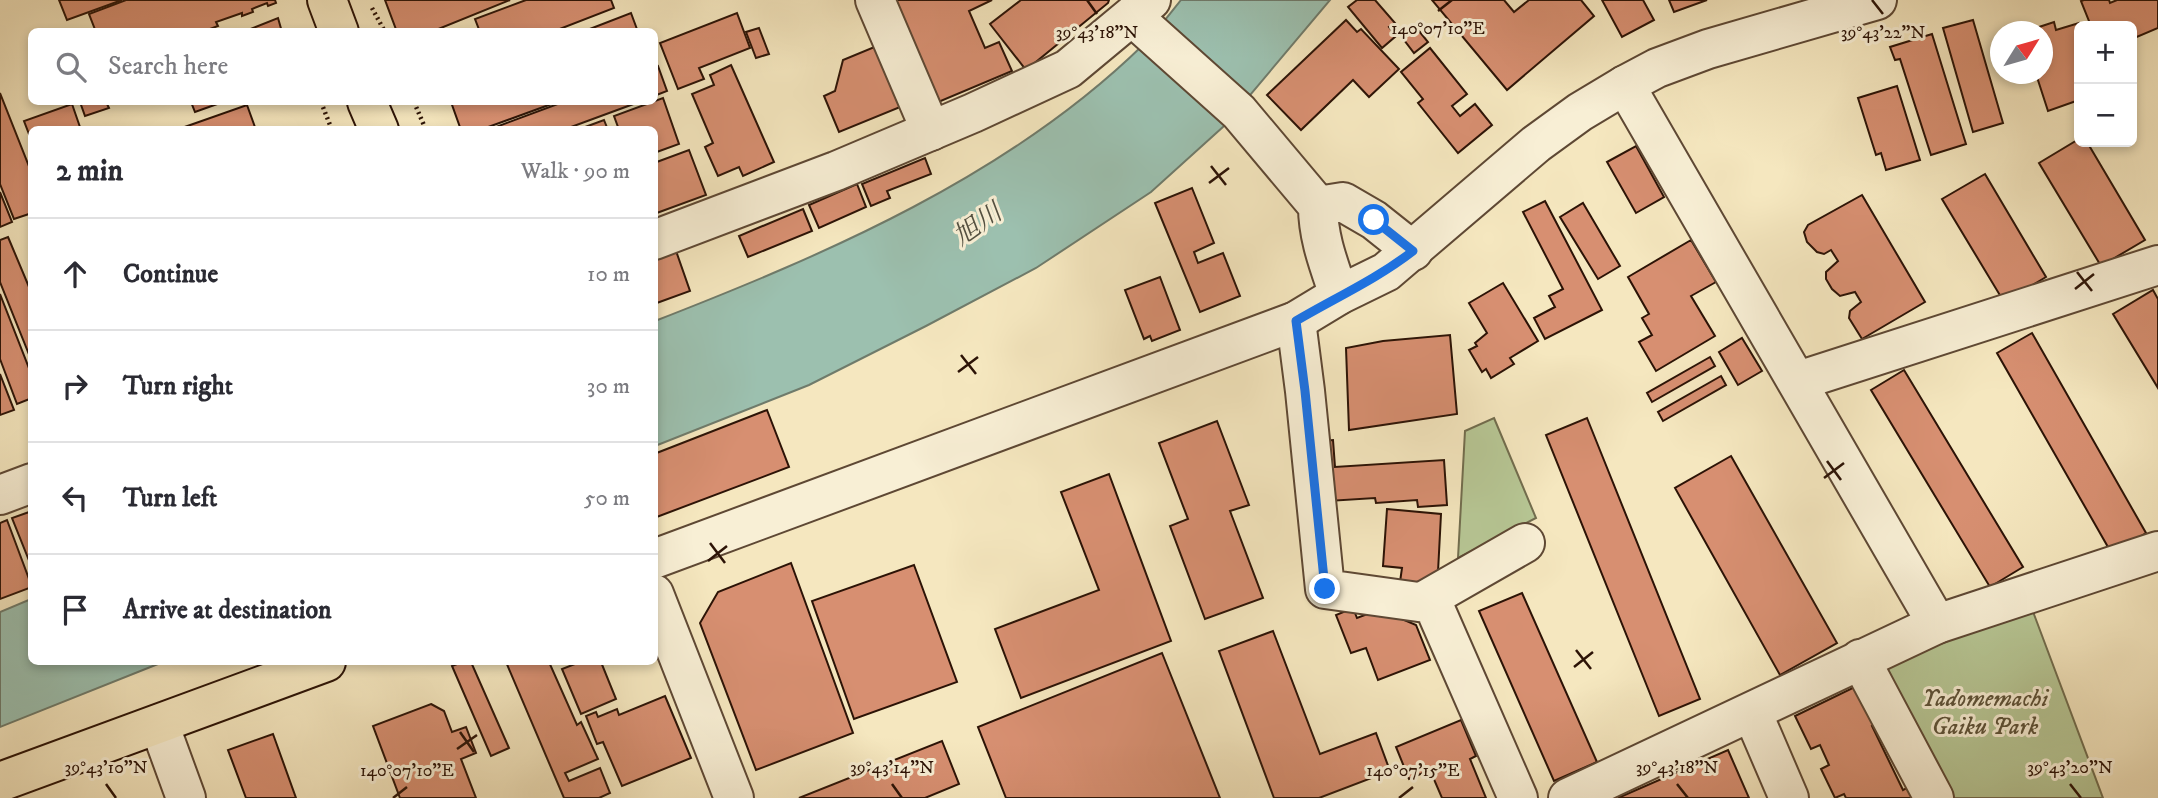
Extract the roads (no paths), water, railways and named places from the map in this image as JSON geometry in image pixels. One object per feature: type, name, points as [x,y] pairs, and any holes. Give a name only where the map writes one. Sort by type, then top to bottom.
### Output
[{"type":"main road","points":[[327,0],[338,28]]},
{"type":"main road","points":[[369,105],[377,126]]},
{"type":"main road","points":[[0,782],[318,665]]},
{"type":"street","points":[[875,0],[931,131]]},
{"type":"street","points":[[658,558],[1296,321],[1339,295],[1386,272],[1536,145],[1580,111],[1625,85],[1657,68],[1708,49],[1877,0]]},
{"type":"street","points":[[658,239],[836,172],[1068,69],[1143,14],[1239,112],[1318,206],[1322,248],[1339,295]]},
{"type":"street","points":[[1625,85],[1937,624]]},
{"type":"street","points":[[1318,206],[1343,202],[1374,220],[1413,251]]},
{"type":"street","points":[[1798,381],[2158,265]]},
{"type":"street","points":[[1296,321],[1325,589],[1433,604],[1518,798]]},
{"type":"street","points":[[0,495],[28,484]]},
{"type":"street","points":[[1422,602],[1525,543]]},
{"type":"street","points":[[1569,798],[1937,624],[2158,551]]},
{"type":"street","points":[[658,604],[734,798]]},
{"type":"street","points":[[1860,659],[1934,798]]},
{"type":"street","points":[[1752,712],[1789,798]]},
{"type":"street","points":[[159,724],[187,798]]},
{"type":"water","name":"旭川","points":[[1181,0],[1330,0],[1224,126],[1151,192],[1036,268],[926,326],[809,385],[658,445],[658,320],[850,239],[975,172],[1034,134],[1091,92],[1158,29]]},
{"type":"water","points":[[28,600],[28,665],[155,665],[0,727],[0,612]]},
{"type":"park label","name":"Yadomemachi Gaiku Park","points":[[1985,712]]}]
